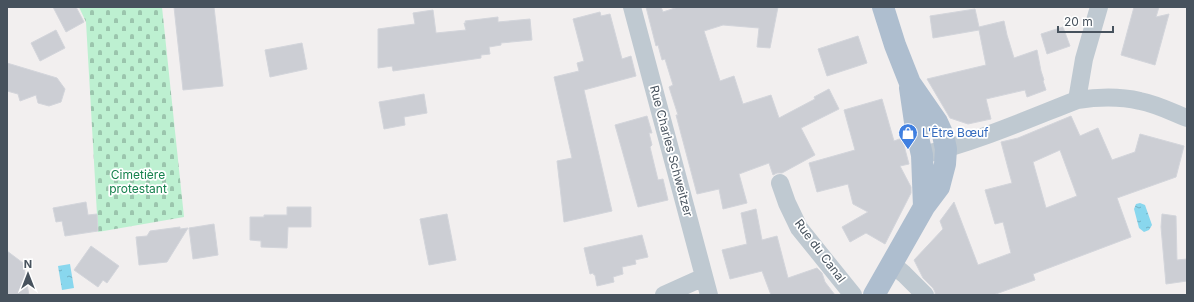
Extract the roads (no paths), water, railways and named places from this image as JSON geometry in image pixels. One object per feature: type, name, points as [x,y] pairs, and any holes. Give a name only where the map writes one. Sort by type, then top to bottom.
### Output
[{"type":"main road","points":[[874,295],[924,207],[939,187],[945,164],[946,149],[943,135],[937,122],[910,83],[882,7]]},
{"type":"main road","points":[[910,83],[916,129],[922,154],[924,207]]},
{"type":"street","name":"Rue Charles Schweitzer","points":[[632,7],[709,295]]},
{"type":"street","points":[[1077,100],[1084,59],[1098,7]]},
{"type":"street","points":[[922,154],[946,149],[1077,100],[1091,98],[1124,98],[1140,101],[1187,118]]},
{"type":"street","name":"Rue du Canal","points":[[780,184],[799,228],[853,295]]},
{"type":"street","points":[[892,264],[924,295]]},
{"type":"street","points":[[664,295],[704,277]]},
{"type":"water","points":[[1140,203],[1145,205],[1152,225],[1149,230],[1144,232],[1139,228],[1134,209],[1136,204]]},
{"type":"water","points":[[70,264],[74,288],[62,290],[58,266]]},
{"type":"place","name":"L'Être Bœuf","points":[[908,150]]},
{"type":"park label","name":"Cimetière protestant","points":[[138,182]]}]
